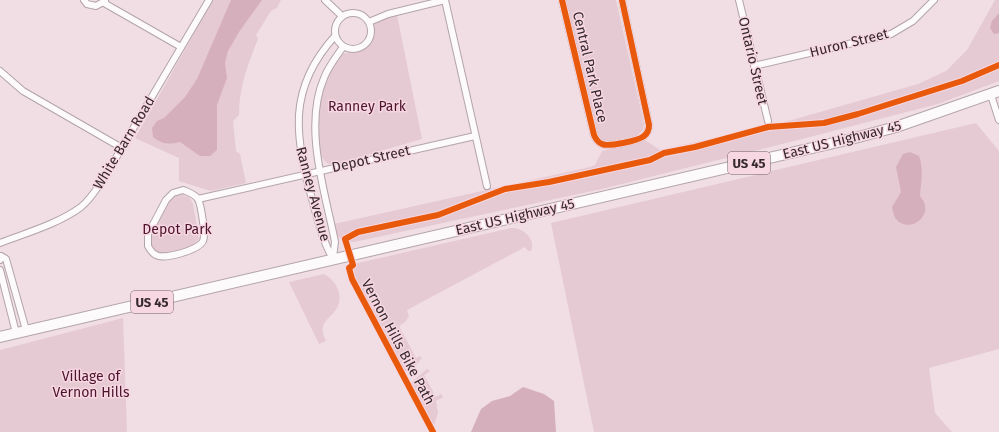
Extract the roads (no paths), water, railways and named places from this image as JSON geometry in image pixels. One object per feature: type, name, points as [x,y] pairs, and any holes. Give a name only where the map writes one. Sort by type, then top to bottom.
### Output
[{"type":"main road","name":"East US Highway 45","points":[[26,330],[851,139],[896,127],[995,93]]},
{"type":"main road","name":"US 45","points":[[0,336],[26,330]]},
{"type":"street","points":[[84,0],[91,6],[100,5],[105,2],[181,47]]},
{"type":"street","name":"White Barn Road","points":[[0,243],[64,217],[81,206],[91,196],[104,178],[209,0]]},
{"type":"street","points":[[325,0],[342,16]]},
{"type":"street","points":[[369,22],[388,14],[445,0],[487,186]]},
{"type":"street","name":"Central Park Place","points":[[562,0],[594,135],[597,141],[602,145],[609,146],[641,138],[646,135],[650,125],[622,0]]},
{"type":"street","name":"Ontario Street","points":[[739,0],[768,121]]},
{"type":"street","name":"Huron Street","points":[[754,66],[891,34],[913,21],[934,0]]},
{"type":"street","points":[[347,14],[360,14],[369,22],[370,35],[363,46],[356,49],[343,47],[335,36],[337,22],[342,16],[347,14]]},
{"type":"street","name":"Ranney Avenue","points":[[333,259],[324,244],[305,174],[299,140],[298,115],[301,99],[312,66],[335,36]]},
{"type":"street","name":"Ranney Avenue","points":[[333,259],[335,242],[315,143],[314,123],[317,100],[324,78],[343,47]]},
{"type":"street","points":[[0,71],[23,90],[122,148]]},
{"type":"street","points":[[995,93],[999,120]]},
{"type":"street","name":"Depot Street","points":[[198,198],[475,136]]},
{"type":"street","points":[[183,190],[191,192],[198,198],[205,234],[204,241],[199,247],[164,257],[156,255],[150,250],[146,239],[166,200],[173,193],[183,190]]},
{"type":"street","points":[[0,256],[6,259],[26,330]]},
{"type":"street","points":[[0,270],[16,333]]},
{"type":"park label","name":"Ranney Park","points":[[367,106]]},
{"type":"park label","name":"Depot Park","points":[[177,229]]},
{"type":"park label","name":"Village of Vernon Hills","points":[[91,384]]}]
